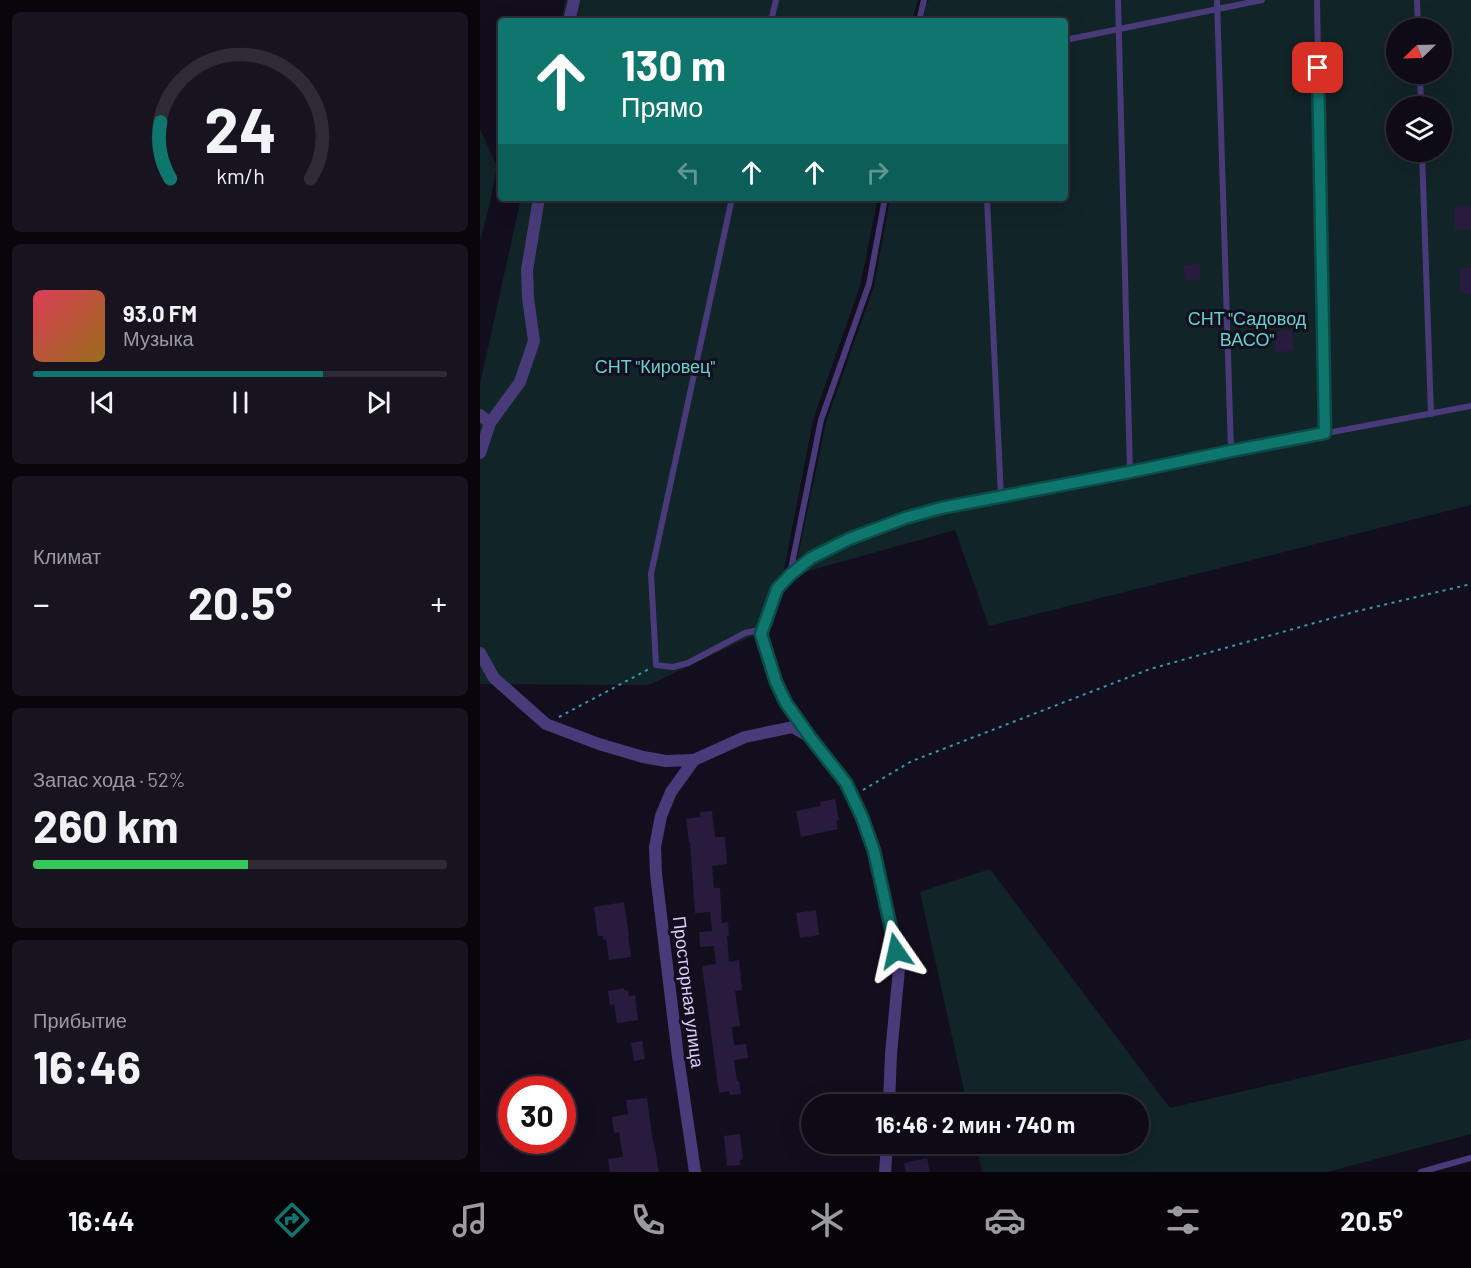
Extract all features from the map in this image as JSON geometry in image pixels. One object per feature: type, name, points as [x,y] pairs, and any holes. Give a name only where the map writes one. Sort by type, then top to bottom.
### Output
[{"type":"street","points":[[570,18],[574,0]]},
{"type":"street","points":[[480,453],[485,419],[520,382],[534,341],[527,270],[538,201]]},
{"type":"street","points":[[480,653],[494,678],[546,724],[599,744],[643,757],[666,761],[694,760],[745,737],[793,728],[810,737],[846,783],[862,817],[874,851],[899,969],[889,1094]]},
{"type":"street","name":"Просторная улица","points":[[694,760],[671,792],[661,816],[654,847],[678,1057],[695,1172]]},
{"type":"street","points":[[885,1172],[886,1154]]},
{"type":"lane","points":[[772,18],[776,0]]},
{"type":"lane","points":[[920,18],[924,0]]},
{"type":"lane","points":[[1118,0],[1130,472]]},
{"type":"lane","points":[[1217,0],[1231,451]]},
{"type":"lane","points":[[1068,39],[1262,0]]},
{"type":"lane","points":[[1317,0],[1325,433]]},
{"type":"lane","points":[[1417,0],[1418,18]]},
{"type":"lane","points":[[1422,162],[1431,414]]},
{"type":"lane","points":[[731,201],[651,574],[656,665],[673,667],[688,663],[745,633],[754,631],[761,634]]},
{"type":"lane","points":[[790,575],[821,420],[869,284],[884,201]]},
{"type":"lane","points":[[987,201],[1001,496]]},
{"type":"lane","points":[[810,737],[786,703],[776,682],[761,634],[777,589],[811,558],[871,530],[941,508],[1471,406]]},
{"type":"lane","points":[[1421,1172],[1471,1158]]},
{"type":"path","points":[[852,796],[912,761],[1150,669],[1354,612],[1471,584]]},
{"type":"path","points":[[546,724],[656,665]]},
{"type":"green space","points":[[565,0],[918,0],[913,18],[562,18]]},
{"type":"green space","name":"СНТ \"Садовод ВАСО\"","points":[[929,0],[1471,0],[1471,505],[989,626],[955,530],[794,575],[826,422],[874,286],[889,201],[1068,201],[1068,18],[924,18]]},
{"type":"green space","points":[[480,129],[497,166],[480,241]]},
{"type":"green space","name":"СНТ \"Кировец\"","points":[[520,201],[877,201],[860,286],[813,420],[773,626],[649,685],[480,684],[480,384]]},
{"type":"green space","points":[[990,869],[1170,1108],[1471,1039],[1471,1134],[1327,1172],[982,1172],[978,1154],[1149,1154],[1149,1094],[965,1094],[920,892]]},
{"type":"building","points":[[1455,206],[1471,206],[1471,229],[1455,229]]},
{"type":"building","points":[[1200,264],[1201,280],[1185,281],[1183,265]]},
{"type":"building","points":[[1460,268],[1471,268],[1471,294],[1460,294]]},
{"type":"building","points":[[1292,330],[1294,350],[1275,353],[1272,332]]},
{"type":"building","points":[[835,799],[839,820],[836,821],[838,829],[801,837],[796,811],[821,806],[820,802]]},
{"type":"building","points":[[712,811],[715,837],[725,837],[727,864],[712,866],[714,888],[720,888],[722,923],[728,922],[729,962],[739,960],[742,990],[735,991],[740,1026],[732,1027],[734,1045],[746,1044],[748,1058],[734,1060],[741,1094],[730,1095],[729,1091],[719,1093],[702,966],[716,964],[714,946],[700,947],[699,932],[712,931],[710,912],[695,913],[686,819],[700,817],[700,812]]},
{"type":"building","points":[[624,902],[631,957],[609,960],[606,939],[603,940],[603,936],[598,936],[594,907]]},
{"type":"building","points":[[816,910],[819,935],[800,938],[796,913]]},
{"type":"building","points":[[624,988],[625,991],[628,990],[629,996],[635,995],[638,1020],[617,1023],[614,1004],[610,1005],[608,991]]},
{"type":"building","points":[[642,1041],[645,1059],[634,1061],[631,1043]]},
{"type":"building","points":[[647,1098],[659,1172],[610,1172],[608,1159],[623,1157],[619,1132],[614,1133],[612,1117],[628,1114],[626,1100]]},
{"type":"building","points":[[740,1134],[743,1159],[740,1160],[740,1165],[727,1166],[724,1136]]},
{"type":"building","points":[[927,1158],[930,1172],[906,1172],[904,1163]]},
{"type":"route","points":[[896,951],[874,851],[862,817],[846,783],[786,703],[776,682],[761,634],[777,589],[811,558],[849,539],[905,518],[941,508],[1325,433],[1318,68]]}]
